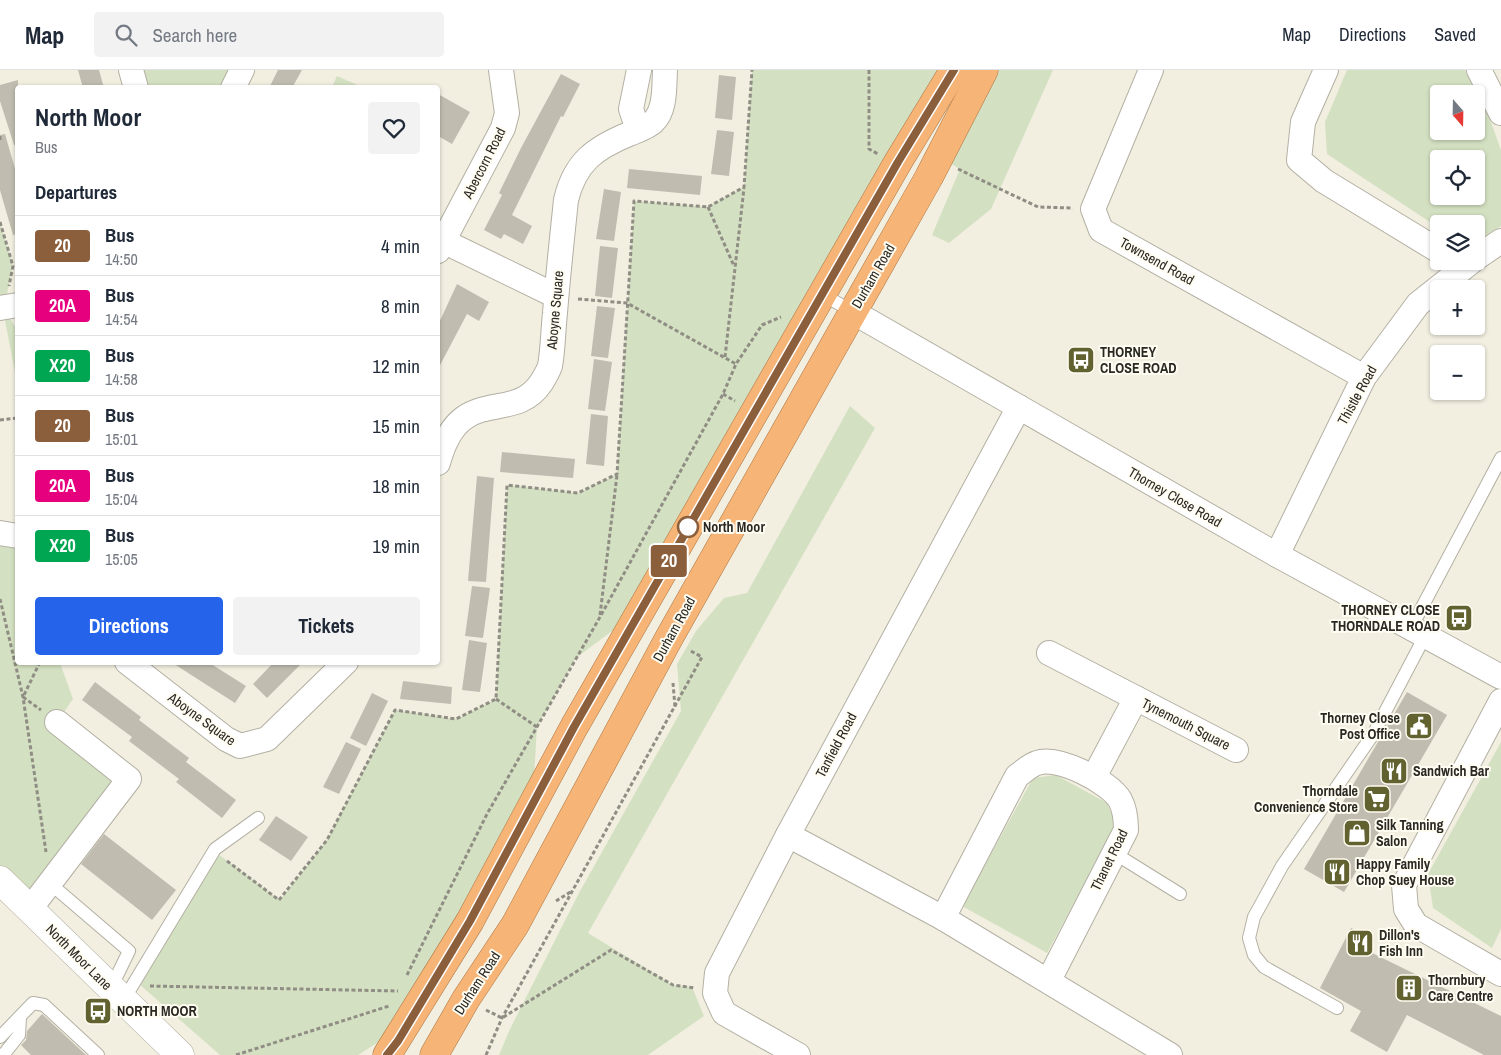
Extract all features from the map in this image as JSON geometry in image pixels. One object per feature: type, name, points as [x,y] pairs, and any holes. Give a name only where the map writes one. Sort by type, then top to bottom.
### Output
[{"type":"highway","points":[[387,1055],[434,982],[470,921],[574,727],[822,294],[954,70]]},
{"type":"highway","name":"Durham Road","points":[[434,1055],[466,999],[515,925],[669,638],[930,177],[984,70]]},
{"type":"street","points":[[131,70],[135,85]]},
{"type":"street","points":[[234,85],[242,70]]},
{"type":"street","name":"Abercorn Road","points":[[440,246],[504,128],[507,113],[501,70]]},
{"type":"street","points":[[638,130],[632,109],[639,70]]},
{"type":"street","name":"Aboyne Square","points":[[440,455],[443,444],[453,426],[469,414],[482,408],[514,402],[532,394],[540,384],[549,368],[566,200],[570,181],[584,160],[604,145],[654,122],[662,104],[665,70]]},
{"type":"street","name":"Townsend Road","points":[[1151,70],[1093,210],[1101,230],[1364,377]]},
{"type":"street","points":[[1326,70],[1303,122],[1299,160],[1324,181],[1430,246]]},
{"type":"street","points":[[1479,70],[1501,113]]},
{"type":"street","name":"Thistle Road","points":[[1485,251],[1501,241]]},
{"type":"street","points":[[440,246],[556,296]]},
{"type":"street","name":"Thistle Road","points":[[1277,555],[1364,377],[1418,304],[1458,270]]},
{"type":"street","name":"Thorney Close Road","points":[[853,312],[1277,555],[1501,677]]},
{"type":"street","name":"Tanfield Road","points":[[715,994],[717,973],[788,836],[1019,407]]},
{"type":"street","points":[[0,533],[15,536]]},
{"type":"street","name":"Tynemouth Square","points":[[1049,653],[1236,750]]},
{"type":"street","name":"Aboyne Square","points":[[131,665],[226,739],[240,746],[266,739],[343,665]]},
{"type":"street","name":"Tynemouth Square","points":[[1094,777],[1136,698]]},
{"type":"street","points":[[1501,701],[1404,885],[1406,910],[1416,925],[1501,974]]},
{"type":"street","points":[[30,909],[55,887],[129,778],[57,722]]},
{"type":"street","name":"Thanet Road","points":[[943,918],[1017,776],[1038,762],[1058,762],[1094,777],[1119,798],[1126,815],[1126,830],[1048,980]]},
{"type":"street","points":[[788,836],[943,918],[1170,1055]]},
{"type":"street","name":"North Moor Lane","points":[[0,880],[180,1055]]},
{"type":"street","points":[[715,994],[724,1013],[798,1055]]},
{"type":"lane","points":[[822,294],[853,312]]},
{"type":"lane","points":[[1337,1008],[1264,967],[1254,955],[1249,938],[1254,917],[1282,866],[1374,732],[1418,632],[1501,458]]},
{"type":"lane","points":[[121,998],[215,849],[258,818]]},
{"type":"lane","points":[[1114,853],[1180,894]]},
{"type":"lane","points":[[55,887],[129,951],[121,998]]},
{"type":"lane","points":[[0,1037],[33,1003],[44,1005],[98,1055]]},
{"type":"lane","points":[[0,1055],[4,1054],[19,1035],[20,1017]]},
{"type":"path","points":[[724,358],[744,187],[752,70]]},
{"type":"path","points":[[0,136],[2,142],[0,142]]},
{"type":"path","points":[[600,617],[617,474],[634,201],[708,207],[744,187]]},
{"type":"path","points":[[708,207],[735,268]]},
{"type":"path","points":[[0,222],[13,266],[7,307]]},
{"type":"path","points":[[556,296],[627,303],[736,364]]},
{"type":"path","points":[[406,977],[487,814],[600,617],[723,394],[736,364],[762,325],[786,314]]},
{"type":"path","points":[[0,420],[15,418]]},
{"type":"path","points":[[496,699],[507,486],[578,493],[617,474]]},
{"type":"path","points":[[0,599],[15,663]]},
{"type":"path","points":[[486,1055],[502,1018],[702,657],[669,638]]},
{"type":"path","points":[[15,665],[23,697],[55,887]]},
{"type":"path","points":[[23,697],[39,665]]},
{"type":"path","points":[[496,699],[537,727]]},
{"type":"path","points":[[225,860],[280,900],[327,840],[395,710],[456,719],[496,699]]},
{"type":"path","points":[[502,1018],[612,950],[673,985],[715,994]]},
{"type":"path","points":[[409,970],[434,982]]},
{"type":"path","points":[[395,998],[402,984]]},
{"type":"path","points":[[121,998],[139,986],[398,991]]},
{"type":"path","points":[[466,999],[502,1018]]},
{"type":"path","points":[[236,1055],[392,1005]]},
{"type":"green space","points":[[131,70],[242,70],[234,85],[135,85]]},
{"type":"green space","points":[[752,70],[940,70],[620,625],[576,658],[537,727],[534,777],[407,1007],[377,1043],[358,1055],[220,1055],[139,984],[218,854],[280,900],[327,840],[395,710],[456,719],[496,699],[507,485],[578,493],[617,474],[634,201],[707,207],[744,187]]},
{"type":"green space","points":[[992,70],[1053,70],[991,209],[949,243],[932,235],[960,169],[950,163]]},
{"type":"green space","points":[[1347,70],[1465,70],[1473,85],[1430,85],[1430,140],[1485,140],[1485,108],[1501,150],[1501,226],[1485,236],[1485,215],[1430,215],[1430,222],[1327,154],[1325,122]]},
{"type":"green space","points":[[337,76],[357,85],[333,85]]},
{"type":"green space","points":[[0,222],[13,266],[4,308],[15,327],[15,373],[0,294]]},
{"type":"green space","points":[[850,406],[875,428],[588,933],[673,985],[692,987],[704,1016],[648,1055],[499,1055],[510,1029],[579,893],[681,711],[677,664],[696,631],[724,598],[747,593]]},
{"type":"green space","points":[[0,533],[15,536],[15,665],[61,665],[73,699],[57,722],[129,779],[30,909],[0,880]]},
{"type":"green space","points":[[1501,742],[1501,929],[1492,948],[1433,908],[1428,874]]},
{"type":"green space","points":[[1056,775],[1107,803],[1113,817],[1114,829],[1047,953],[962,906],[1033,778]]},
{"type":"building","points":[[78,70],[99,70],[103,85],[82,85]]},
{"type":"building","points":[[278,70],[302,70],[294,85],[270,85]]},
{"type":"building","points":[[561,74],[580,84],[563,117],[561,116],[512,215],[532,226],[523,244],[504,234],[501,239],[484,230],[502,195],[499,193],[521,148]]},
{"type":"building","points":[[719,75],[736,77],[732,120],[715,118]]},
{"type":"building","points":[[18,80],[18,85],[15,85],[15,145],[0,101],[0,85]]},
{"type":"building","points":[[440,95],[470,112],[452,144],[440,137]]},
{"type":"building","points":[[717,130],[734,132],[729,176],[711,174]]},
{"type":"building","points":[[5,134],[15,169],[15,235],[13,235],[0,190],[0,135]]},
{"type":"building","points":[[629,169],[702,176],[700,195],[627,188]]},
{"type":"building","points":[[604,189],[621,192],[614,241],[596,239]]},
{"type":"building","points":[[600,246],[618,248],[612,298],[595,296]]},
{"type":"building","points":[[457,284],[489,302],[479,321],[467,314],[440,365],[440,321]]},
{"type":"building","points":[[597,306],[615,308],[608,358],[591,356]]},
{"type":"building","points":[[594,359],[612,362],[605,411],[588,409]]},
{"type":"building","points":[[591,414],[608,416],[604,466],[586,464]]},
{"type":"building","points":[[502,452],[575,459],[573,478],[500,472]]},
{"type":"building","points":[[477,476],[494,478],[486,582],[468,581]]},
{"type":"building","points":[[472,586],[490,588],[483,638],[465,636]]},
{"type":"building","points":[[469,640],[487,643],[480,692],[462,690]]},
{"type":"building","points":[[176,665],[213,665],[246,686],[235,703]]},
{"type":"building","points":[[271,665],[300,665],[267,698],[253,684]]},
{"type":"building","points":[[403,681],[452,687],[451,704],[400,699]]},
{"type":"building","points":[[95,682],[141,717],[139,720],[189,758],[186,762],[236,800],[222,818],[176,782],[179,779],[129,741],[132,737],[82,700]]},
{"type":"building","points":[[1407,692],[1447,715],[1344,892],[1304,869]]},
{"type":"building","points":[[372,693],[388,701],[366,746],[350,738]]},
{"type":"building","points":[[346,742],[361,749],[339,794],[323,787]]},
{"type":"building","points":[[276,816],[308,837],[291,861],[259,840]]},
{"type":"building","points":[[104,834],[176,890],[152,920],[81,864]]},
{"type":"building","name":"Thornbury Care Centre","points":[[1351,928],[1374,940],[1368,951],[1501,1016],[1501,1055],[1484,1055],[1407,1015],[1387,1052],[1350,1031],[1361,1011],[1320,988]]},
{"type":"building","points":[[42,1014],[86,1055],[31,1055],[21,1045],[26,1040],[27,1031]]},
{"type":"bus line","name":"20","points":[[387,1055],[398,1041],[470,921],[574,727],[898,162],[954,70]]},
{"type":"place","name":"THORNEY CLOSE ROAD","points":[[1081,360]]},
{"type":"place","name":"North Moor","points":[[688,527]]},
{"type":"place","name":"THORNEY CLOSE THORNDALE ROAD","points":[[1459,618]]},
{"type":"place","name":"Thorney Close Post Office","points":[[1419,726]]},
{"type":"place","name":"Sandwich Bar","points":[[1394,771]]},
{"type":"place","name":"Thorndale Convenience Store","points":[[1377,799]]},
{"type":"place","name":"Silk Tanning Salon","points":[[1357,833]]},
{"type":"place","name":"Happy Family Chop Suey House","points":[[1337,872]]},
{"type":"place","name":"Dillon's Fish Inn","points":[[1360,943]]},
{"type":"place","name":"Thornbury Care Centre","points":[[1409,988]]},
{"type":"place","name":"NORTH MOOR","points":[[98,1011]]}]
